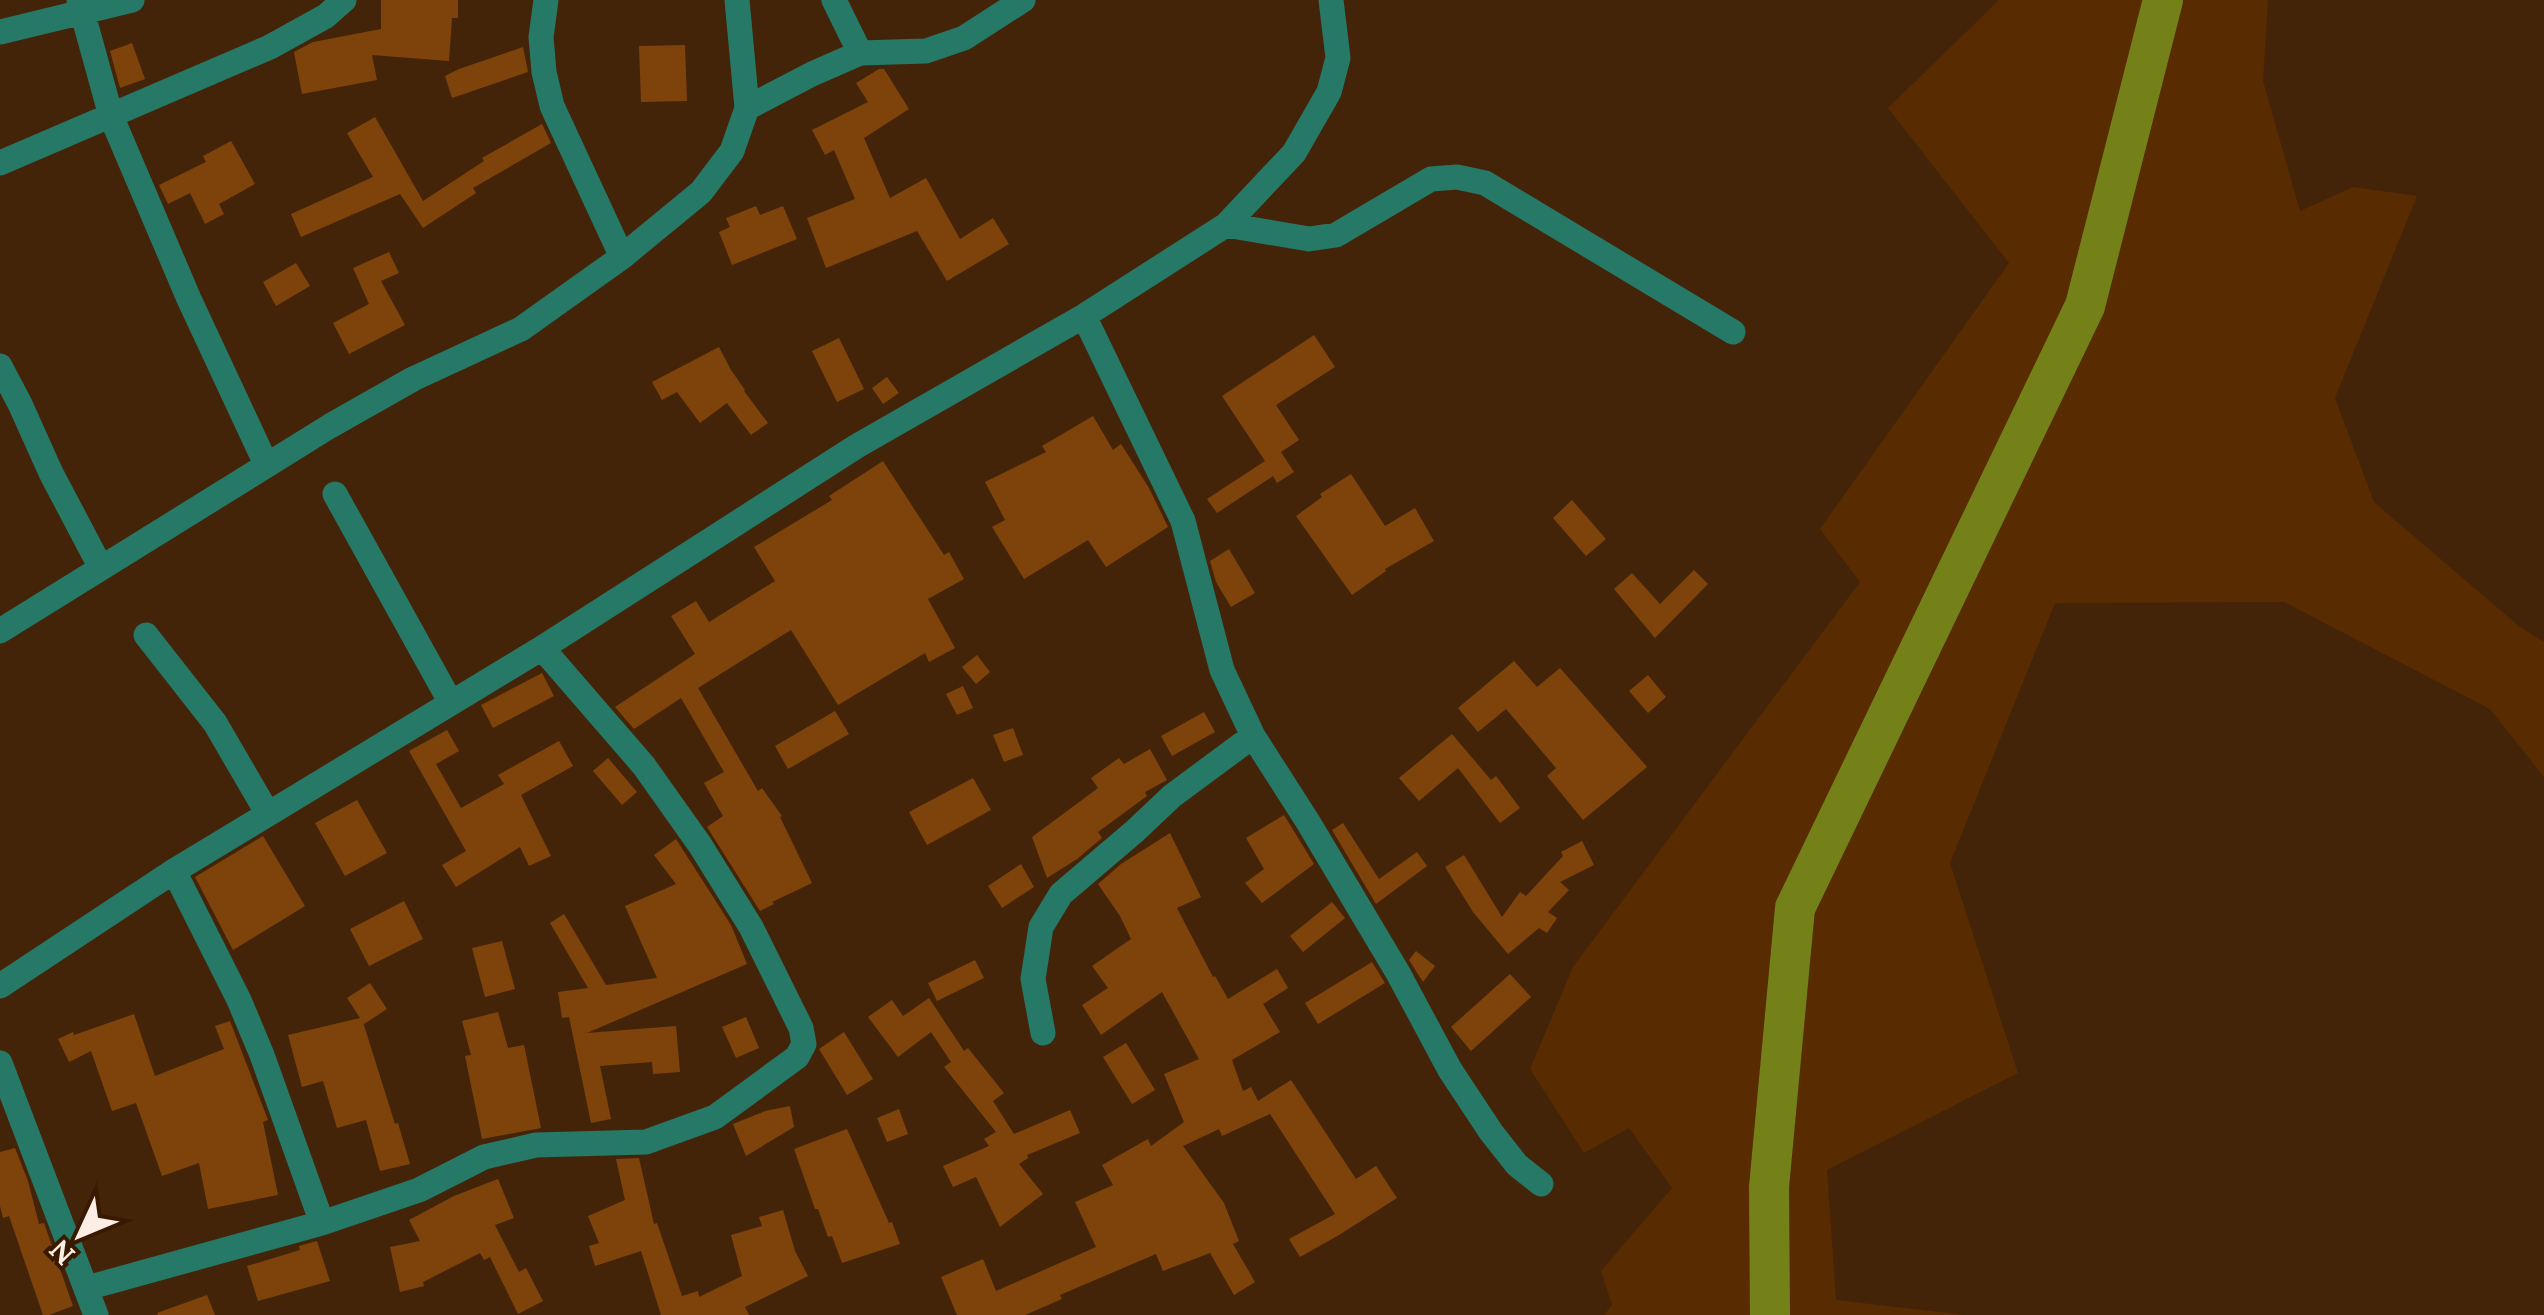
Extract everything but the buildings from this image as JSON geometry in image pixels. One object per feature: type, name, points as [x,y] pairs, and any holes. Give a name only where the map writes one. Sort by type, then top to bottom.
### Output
[{"type":"street","points":[[0,32],[80,6],[132,0]]},
{"type":"street","points":[[0,164],[270,48],[326,16],[344,0]]},
{"type":"street","points":[[546,0],[542,37],[544,72],[552,106],[622,257]]},
{"type":"street","points":[[0,631],[266,464],[413,379],[521,329],[622,257],[701,192],[732,151],[746,108],[737,0]]},
{"type":"street","points":[[834,0],[860,53]]},
{"type":"street","points":[[746,108],[860,53],[926,51],[964,38],[1023,0]]},
{"type":"street","points":[[0,986],[174,871],[542,648],[857,446],[1084,316],[1226,224],[1294,153],[1329,92],[1338,58],[1331,0]]},
{"type":"street","points":[[80,6],[111,116],[189,299],[266,464]]},
{"type":"street","points":[[1226,224],[1309,239],[1336,235],[1431,179],[1456,177],[1485,183],[1733,332]]},
{"type":"street","points":[[1084,316],[1182,521],[1222,670],[1252,736],[1398,973],[1450,1070],[1517,1165],[1541,1184]]},
{"type":"street","points":[[0,366],[101,568]]},
{"type":"street","points":[[335,494],[451,703]]},
{"type":"street","points":[[146,635],[215,723],[268,814]]},
{"type":"street","points":[[87,1288],[322,1224],[420,1190],[484,1157],[536,1145],[646,1142],[714,1117],[798,1058],[804,1044],[800,1028],[750,927],[700,845],[644,766],[542,648]]},
{"type":"street","points":[[1043,1034],[1032,978],[1041,927],[1060,894],[1172,796],[1252,736]]},
{"type":"street","points":[[174,871],[240,1000],[322,1224]]},
{"type":"street","points":[[0,1063],[96,1315]]},
{"type":"shaded area","points":[[1999,0],[2268,0],[2263,81],[2300,211],[2353,187],[2417,196],[2335,398],[2374,502],[2520,627],[2544,642],[2544,777],[2490,709],[2284,602],[2055,603],[1950,863],[2018,1073],[1827,1170],[1836,1300],[1965,1315],[1604,1315],[1612,1305],[1601,1271],[1672,1188],[1629,1128],[1584,1153],[1530,1069],[1573,967],[1860,582],[1820,529],[2009,263],[1888,108]]},
{"type":"waterway","points":[[1770,1315],[1769,1187],[1795,908],[2085,306],[2163,0]]}]
